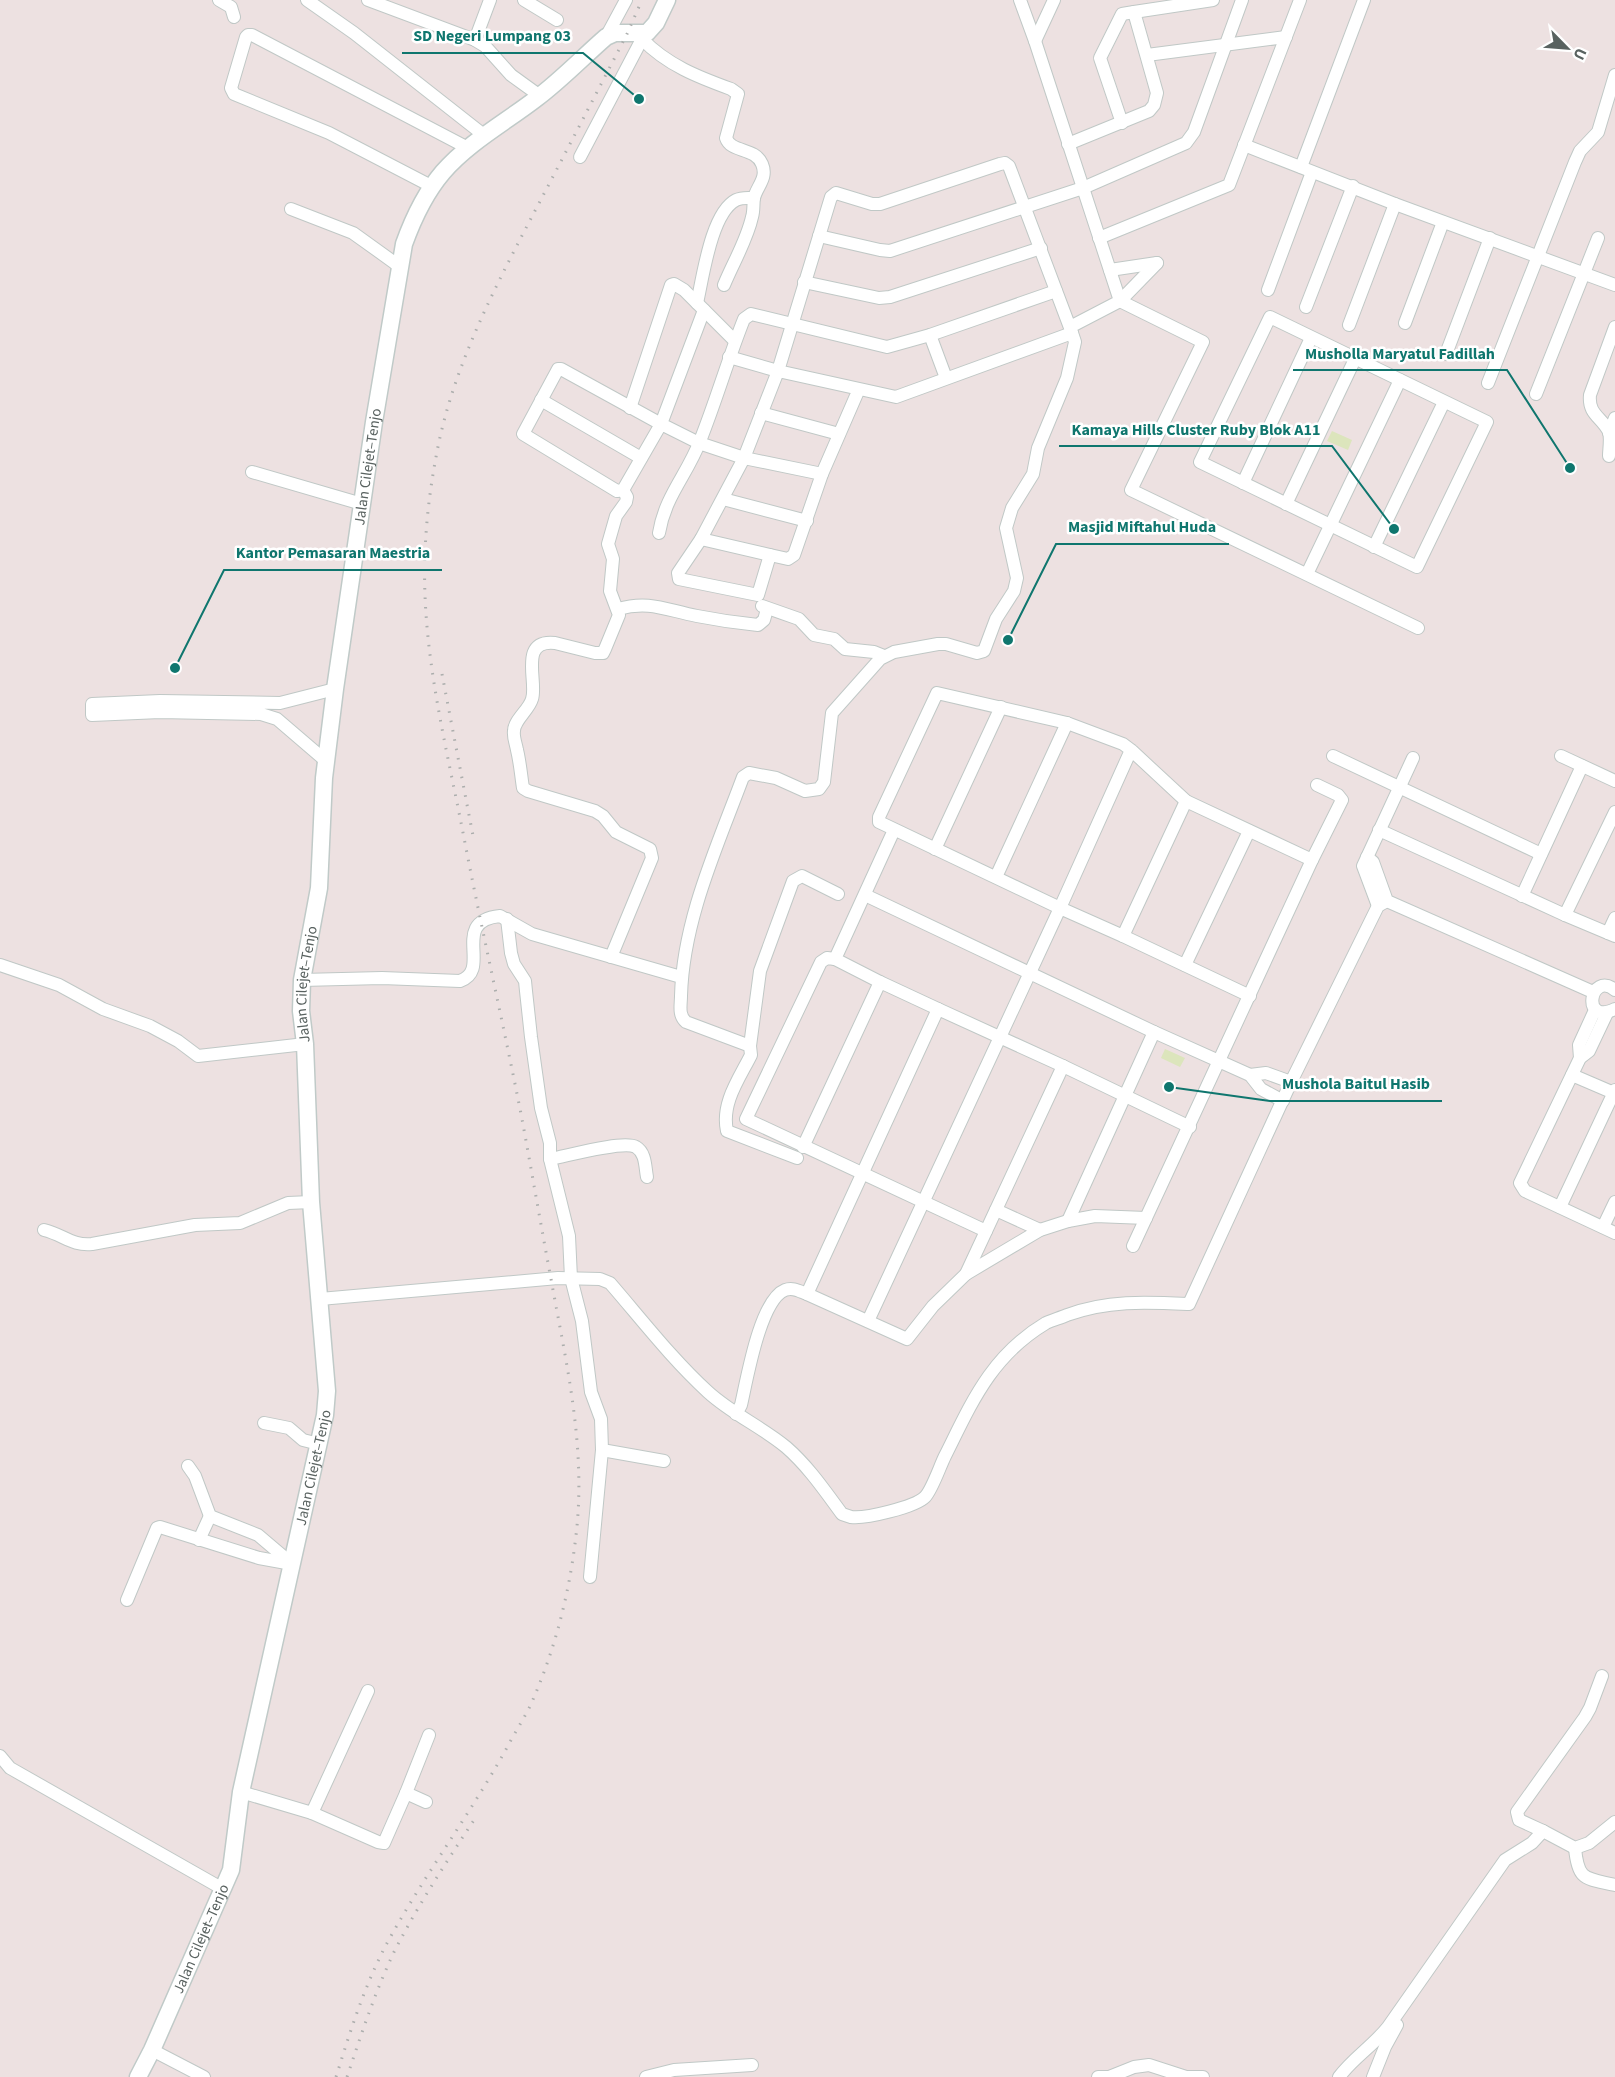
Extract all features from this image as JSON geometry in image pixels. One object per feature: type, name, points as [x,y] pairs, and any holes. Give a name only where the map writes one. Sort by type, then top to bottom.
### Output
[{"type":"main road","points":[[606,37],[615,33],[645,36],[656,23],[667,0]]},
{"type":"main road","name":"Jalan Cilejet–Tenjo","points":[[138,2077],[224,1889],[233,1861],[241,1792],[324,1423],[327,1392],[310,1202],[305,1044],[301,1011],[302,980],[319,888],[326,761],[335,688],[399,266],[410,228],[444,172],[468,148],[540,96],[606,37]]},
{"type":"street","points":[[219,0],[231,7],[234,17]]},
{"type":"street","points":[[308,0],[486,136]]},
{"type":"street","points":[[368,0],[475,40],[485,46],[511,75],[540,96]]},
{"type":"street","points":[[475,40],[490,0]]},
{"type":"street","points":[[524,0],[556,21]]},
{"type":"street","points":[[606,37],[626,0]]},
{"type":"street","points":[[1020,0],[1120,301],[1203,342],[1131,490],[1418,628]]},
{"type":"street","points":[[1035,41],[1054,0]]},
{"type":"street","points":[[1122,123],[1100,58],[1122,14],[1213,0]]},
{"type":"street","points":[[819,236],[880,250],[890,250],[1083,188],[1186,143],[1194,132],[1242,0]]},
{"type":"street","points":[[1099,238],[1229,185],[1300,0]]},
{"type":"street","points":[[1268,290],[1306,169],[1364,0]]},
{"type":"street","points":[[1068,144],[1149,111],[1156,99],[1157,93],[1134,12]]},
{"type":"street","points":[[433,187],[329,133],[234,94],[231,88],[246,37],[252,35],[468,148]]},
{"type":"street","points":[[580,157],[645,36],[659,55],[680,68],[738,94],[726,138],[732,146],[752,153],[762,164],[764,173],[754,198],[752,218],[724,285]]},
{"type":"street","points":[[1147,55],[1286,37]]},
{"type":"street","points":[[1488,383],[1575,162],[1580,151],[1598,132],[1615,75]]},
{"type":"street","points":[[1245,145],[1395,204],[1615,285]]},
{"type":"street","points":[[750,1046],[683,1019],[680,1013],[681,977],[700,894],[743,777],[749,773],[776,778],[806,791],[819,789],[824,782],[832,713],[884,656],[916,647],[938,644],[946,644],[976,653],[984,651],[996,619],[1016,586],[1017,578],[1006,528],[1012,508],[1033,474],[1038,448],[1067,378],[1075,342],[1009,166],[1000,164],[880,204],[872,204],[836,193],[831,197],[778,370],[744,458],[702,539],[678,573],[679,579],[754,596],[760,605],[799,619],[814,635],[834,639],[847,650],[874,652],[884,656]]},
{"type":"street","points":[[1306,307],[1353,186]]},
{"type":"street","points":[[623,490],[661,424],[701,307],[706,259],[715,229],[735,200],[754,198]]},
{"type":"street","points":[[1348,325],[1395,204]]},
{"type":"street","points":[[291,209],[353,232],[399,266]]},
{"type":"street","points":[[1406,323],[1443,222]]},
{"type":"street","points":[[1446,354],[1490,238]]},
{"type":"street","points":[[1536,394],[1598,238]]},
{"type":"street","points":[[804,282],[879,298],[890,297],[1041,248]]},
{"type":"street","points":[[729,357],[896,397],[1071,330],[1120,301],[1157,263],[1110,270]]},
{"type":"street","points":[[630,408],[669,289],[674,285],[684,290],[735,341]]},
{"type":"street","points":[[659,533],[667,502],[699,443],[735,341],[744,319],[751,314],[887,347],[930,335],[1056,291]]},
{"type":"street","points":[[1270,317],[1311,338],[1487,422],[1417,567],[1200,462],[1270,317]]},
{"type":"street","points":[[1610,433],[1591,409],[1589,403],[1590,394],[1615,327]]},
{"type":"street","points":[[930,335],[946,378]]},
{"type":"street","points":[[1243,483],[1311,338]]},
{"type":"street","points":[[1286,504],[1355,359]]},
{"type":"street","points":[[623,490],[617,491],[525,436],[524,432],[558,369],[699,443],[744,458],[822,474]]},
{"type":"street","points":[[1307,574],[1400,380]]},
{"type":"street","points":[[702,539],[788,560],[792,558],[822,474],[859,389]]},
{"type":"street","points":[[541,400],[641,458]]},
{"type":"street","points":[[1374,547],[1444,402]]},
{"type":"street","points":[[761,413],[839,434]]},
{"type":"street","points":[[1609,456],[1610,433],[1615,418]]},
{"type":"street","points":[[252,472],[362,504]]},
{"type":"street","points":[[611,957],[652,858],[650,849],[616,832],[603,816],[595,811],[523,788],[514,731],[533,697],[535,688],[531,663],[539,646],[549,643],[596,654],[603,652],[617,621],[618,609],[610,591],[613,559],[608,544],[616,516],[626,502],[627,497],[623,490]]},
{"type":"street","points":[[723,499],[807,521]]},
{"type":"street","points":[[754,596],[760,592],[770,555]]},
{"type":"street","points":[[618,609],[632,605],[661,606],[695,616],[758,625],[764,620],[767,609]]},
{"type":"street","points":[[92,709],[280,703],[335,688]]},
{"type":"street","points":[[1250,996],[883,825],[879,822],[879,817],[937,693],[1067,723],[1123,744],[1186,801],[1312,860]]},
{"type":"street","points":[[277,719],[280,703]]},
{"type":"street","points":[[935,849],[1001,706]]},
{"type":"street","points":[[131,708],[261,714],[277,719],[326,761]]},
{"type":"street","points":[[996,877],[1067,723]]},
{"type":"street","points":[[868,1321],[1131,750]]},
{"type":"street","points":[[1333,756],[1541,854]]},
{"type":"street","points":[[1561,756],[1615,781]]},
{"type":"street","points":[[1413,758],[1363,866],[1382,903],[1593,992]]},
{"type":"street","points":[[1522,896],[1582,766]]},
{"type":"street","points":[[1133,1246],[1342,800],[1338,795],[1317,785]]},
{"type":"street","points":[[1123,936],[1186,801]]},
{"type":"street","points":[[1565,915],[1615,812]]},
{"type":"street","points":[[835,959],[894,830]]},
{"type":"street","points":[[1380,830],[1522,896],[1612,934],[1615,918]]},
{"type":"street","points":[[1185,965],[1249,831]]},
{"type":"street","points":[[838,894],[802,876],[793,881],[760,971],[750,1046],[751,1055],[726,1107],[724,1120],[727,1131],[800,1152],[861,1174],[986,1231]]},
{"type":"street","points":[[865,895],[1250,1075],[1261,1089],[1283,1101]]},
{"type":"street","points":[[320,1299],[571,1278],[600,1279],[610,1283],[661,1343],[708,1392],[736,1414],[784,1445],[801,1460],[842,1514],[852,1517],[870,1515],[913,1504],[926,1496],[987,1376],[1018,1343],[1047,1322],[1086,1308],[1135,1302],[1189,1304],[1291,1082],[1382,903]]},
{"type":"street","points":[[302,980],[382,978],[460,981],[467,979],[473,970],[474,934],[477,925],[480,921],[496,916],[507,919],[532,934],[681,977]]},
{"type":"street","points":[[507,919],[514,964],[525,981],[541,1108],[550,1143],[550,1159],[569,1236],[571,1278],[582,1321],[591,1392],[601,1419],[602,1450],[590,1577]]},
{"type":"street","points":[[800,1152],[748,1122],[746,1116],[821,962],[826,958],[835,959],[1190,1127]]},
{"type":"street","points":[[0,965],[59,985],[103,1009],[130,1021],[150,1026],[178,1041],[198,1056],[305,1044]]},
{"type":"street","points":[[800,1152],[880,982]]},
{"type":"street","points":[[1613,984],[1600,986],[1593,992],[1591,1001],[1606,1011],[1579,1045],[1580,1058],[1520,1183],[1525,1191],[1609,1230],[1615,1202]]},
{"type":"street","points":[[807,1294],[938,1009]]},
{"type":"street","points":[[1068,1221],[1154,1032]]},
{"type":"street","points":[[966,1274],[1063,1066]]},
{"type":"street","points":[[1250,1075],[1266,1073],[1291,1082]]},
{"type":"street","points":[[1560,1207],[1614,1092],[1572,1075]]},
{"type":"street","points":[[550,1159],[627,1145],[636,1147],[643,1155],[647,1178]]},
{"type":"street","points":[[44,1230],[64,1236],[76,1244],[92,1244],[195,1225],[240,1223],[288,1203],[310,1202]]},
{"type":"street","points":[[996,1210],[1040,1230]]},
{"type":"street","points":[[736,1414],[741,1405],[764,1315],[772,1301],[783,1290],[793,1288],[907,1339],[933,1306],[966,1274],[1040,1230],[1068,1221],[1095,1216],[1146,1218]]},
{"type":"street","points":[[264,1423],[289,1428],[303,1440],[319,1444]]},
{"type":"street","points":[[602,1450],[664,1461]]},
{"type":"street","points":[[188,1466],[195,1476],[210,1516],[199,1540]]},
{"type":"street","points":[[210,1516],[258,1535],[292,1564]]},
{"type":"street","points":[[127,1600],[157,1528],[163,1527],[259,1558],[292,1564]]},
{"type":"street","points":[[1602,1676],[1590,1708],[1516,1812],[1519,1821],[1575,1848],[1589,1843],[1615,1822]]},
{"type":"street","points":[[312,1814],[368,1691]]},
{"type":"street","points":[[241,1792],[312,1814],[384,1843],[429,1735]]},
{"type":"street","points":[[0,1756],[10,1768],[224,1889]]},
{"type":"street","points":[[406,1794],[426,1802]]},
{"type":"street","points":[[1339,2077],[1348,2065],[1378,2040],[1500,1866],[1505,1860],[1532,1843],[1543,1831]]},
{"type":"street","points":[[1575,1848],[1576,1865],[1582,1875],[1592,1880],[1615,1885]]},
{"type":"street","points":[[1373,2077],[1385,2047],[1434,1961]]},
{"type":"street","points":[[152,2050],[204,2077]]},
{"type":"street","points":[[646,2077],[691,2068],[752,2065]]},
{"type":"street","points":[[1098,2077],[1109,2077],[1134,2067],[1149,2065],[1186,2077],[1203,2077]]},
{"type":"green space","points":[[1332,431],[1352,440],[1348,450],[1327,441]]},
{"type":"green space","points":[[1165,1049],[1185,1058],[1180,1067],[1161,1058]]},
{"type":"railway","points":[[336,2077],[364,1993],[386,1945],[495,1768],[531,1704],[555,1639],[574,1549],[579,1495],[573,1402],[522,1119],[443,736],[427,627],[426,542],[436,457],[443,424],[464,360],[506,267],[627,34],[642,0]]},
{"type":"railway","points":[[442,674],[474,841]]},
{"type":"railway","points":[[347,2077],[374,1998],[394,1952],[423,1900],[476,1817]]},
{"type":"place","name":"SD Negeri Lumpang 03","points":[[639,99]]},
{"type":"place","name":"Musholla Maryatul Fadillah","points":[[1570,468]]},
{"type":"place","name":"Kamaya Hills Cluster Ruby Blok A11","points":[[1394,529]]},
{"type":"place","name":"Masjid Miftahul Huda","points":[[1008,640]]},
{"type":"place","name":"Kantor Pemasaran Maestria","points":[[175,668]]},
{"type":"place","name":"Mushola Baitul Hasib","points":[[1169,1087]]}]
